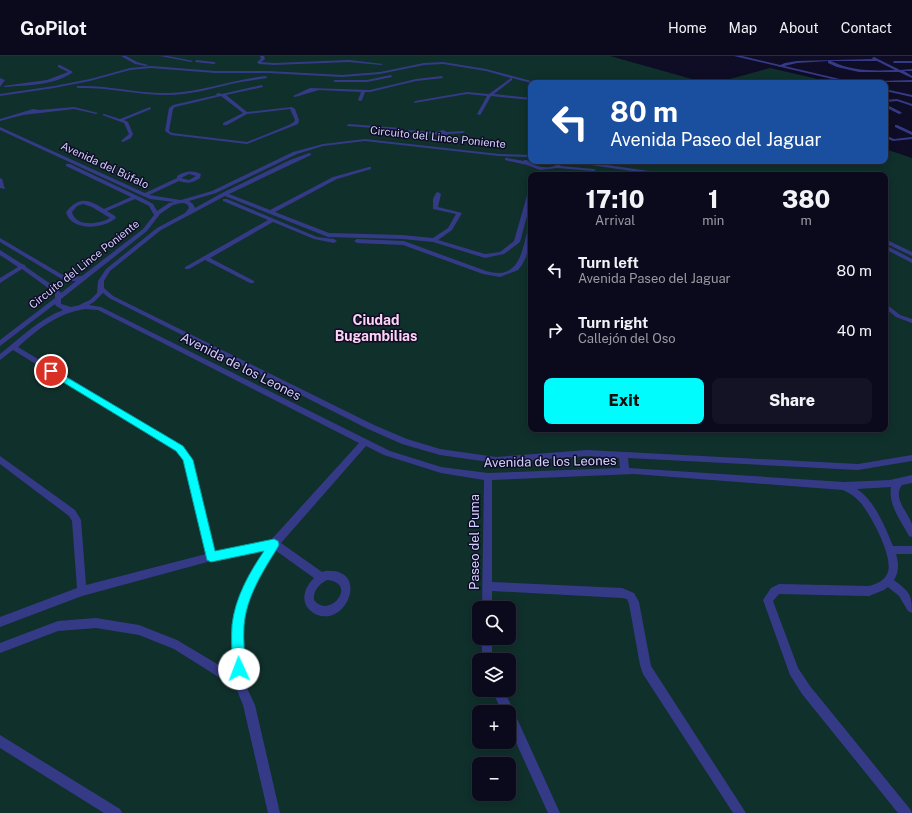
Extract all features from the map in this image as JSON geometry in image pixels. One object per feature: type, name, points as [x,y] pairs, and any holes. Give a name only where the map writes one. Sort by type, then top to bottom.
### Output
[{"type":"street","points":[[123,56],[136,63],[151,67]]},
{"type":"street","points":[[162,56],[192,62],[214,63]]},
{"type":"street","points":[[167,58],[173,56]]},
{"type":"street","points":[[262,56],[263,59],[259,62],[260,63],[276,64],[349,61],[381,64]]},
{"type":"street","points":[[306,56],[309,62]]},
{"type":"street","points":[[736,56],[842,80]]},
{"type":"street","points":[[792,56],[801,61]]},
{"type":"street","points":[[817,56],[841,68],[851,70],[912,70]]},
{"type":"street","points":[[842,56],[850,61]]},
{"type":"street","points":[[870,56],[912,77]]},
{"type":"street","points":[[894,56],[901,62]]},
{"type":"street","points":[[349,61],[352,57]]},
{"type":"street","points":[[780,66],[786,62],[801,61],[879,60]]},
{"type":"street","points":[[178,69],[192,62]]},
{"type":"street","points":[[184,69],[192,62]]},
{"type":"street","points":[[894,62],[912,62]]},
{"type":"street","points":[[130,69],[136,63]]},
{"type":"street","points":[[9,96],[67,85],[130,69],[151,67],[342,76],[368,74],[438,63],[486,70],[528,81]]},
{"type":"street","points":[[270,72],[276,64]]},
{"type":"street","points":[[0,79],[3,80],[0,86],[6,86],[43,81],[71,72],[59,66]]},
{"type":"street","points":[[1,97],[89,86],[109,86],[164,94],[186,92],[244,80],[285,76],[338,81],[365,81],[415,70],[444,68],[461,69],[511,79],[528,84]]},
{"type":"street","points":[[244,72],[247,76],[244,80]]},
{"type":"street","points":[[108,75],[104,82],[109,86]]},
{"type":"street","points":[[338,81],[342,76]]},
{"type":"street","points":[[295,96],[311,89],[372,91],[416,80],[442,77]]},
{"type":"street","points":[[479,114],[489,96],[500,88],[501,85],[511,79]]},
{"type":"street","points":[[365,81],[372,91]]},
{"type":"street","points":[[500,88],[506,87],[516,81]]},
{"type":"street","points":[[888,82],[912,81]]},
{"type":"street","points":[[1,97],[6,86]]},
{"type":"street","points":[[215,86],[222,95]]},
{"type":"street","points":[[225,124],[246,112],[292,108],[296,120],[296,123],[291,126],[248,142],[168,133],[167,131],[172,106],[262,86]]},
{"type":"street","points":[[210,87],[246,112]]},
{"type":"street","points":[[360,100],[364,91]]},
{"type":"street","points":[[888,91],[912,96]]},
{"type":"street","points":[[414,102],[467,93],[528,99]]},
{"type":"street","points":[[888,101],[897,100],[912,105]]},
{"type":"street","points":[[888,107],[900,113]]},
{"type":"street","points":[[0,122],[30,110],[35,110],[36,112],[74,108],[96,113],[95,116],[104,114],[126,122],[131,134],[123,141]]},
{"type":"street","points":[[121,120],[143,111]]},
{"type":"street","points":[[349,125],[401,129],[400,132],[403,133],[410,131],[443,136],[447,133],[463,132]]},
{"type":"street","points":[[897,126],[912,134]]},
{"type":"street","name":"Avenida del Búfalo","points":[[0,128],[145,195],[161,200],[183,201]]},
{"type":"street","name":"Avenida del Búfalo","points":[[0,134],[151,205],[157,215]]},
{"type":"street","points":[[393,142],[397,137]]},
{"type":"street","points":[[399,143],[403,138]]},
{"type":"street","points":[[888,138],[892,140],[912,138]]},
{"type":"street","name":"Circuito del Lince Poniente","points":[[0,344],[145,230],[157,215],[167,206],[214,192],[295,153],[309,149],[365,140],[491,154],[528,155]]},
{"type":"street","name":"Circuito del Lince Poniente","points":[[0,358],[52,317],[96,299],[108,270],[159,229],[292,160],[308,154],[342,146],[385,146],[509,160],[550,168]]},
{"type":"street","points":[[54,159],[60,156]]},
{"type":"street","points":[[591,164],[648,172]]},
{"type":"street","points":[[530,165],[534,172]]},
{"type":"street","points":[[548,172],[550,168],[557,166],[612,172]]},
{"type":"street","points":[[271,212],[335,178],[369,168]]},
{"type":"street","points":[[0,179],[3,188]]},
{"type":"street","points":[[145,195],[179,179]]},
{"type":"street","points":[[214,192],[226,194],[328,235],[402,237],[434,240],[485,256],[502,253],[517,242],[528,202]]},
{"type":"street","points":[[434,240],[449,230],[459,213],[435,208],[438,194]]},
{"type":"street","points":[[101,210],[132,196]]},
{"type":"street","points":[[219,197],[272,220],[325,240],[404,243],[493,275],[500,275],[516,269],[523,257],[528,240]]},
{"type":"street","points":[[151,205],[161,200]]},
{"type":"street","points":[[183,201],[188,202],[192,206],[191,210],[185,215]]},
{"type":"street","points":[[82,202],[86,202],[101,210],[113,216],[113,218],[100,223],[81,224],[73,220],[69,214],[72,207],[82,202]]},
{"type":"street","points":[[187,268],[272,220]]},
{"type":"street","points":[[518,236],[528,237]]},
{"type":"street","name":"Avenida de los Leones","points":[[0,240],[67,280],[97,276],[105,293],[118,300],[372,427],[405,442],[440,452],[496,460],[587,453],[858,466],[912,458]]},
{"type":"street","points":[[888,242],[912,254]]},
{"type":"street","points":[[888,249],[912,261]]},
{"type":"street","points":[[0,252],[56,290],[58,303],[60,306],[70,309]]},
{"type":"street","points":[[206,258],[252,282]]},
{"type":"street","points":[[0,281],[22,266]]},
{"type":"street","name":"Avenida de los Leones","points":[[81,306],[99,308],[387,453],[441,470],[488,476],[625,471],[844,486],[899,482],[912,479]]},
{"type":"street","points":[[888,308],[898,316],[912,321]]},
{"type":"street","points":[[13,347],[173,444],[184,453],[188,460],[211,557]]},
{"type":"street","points":[[274,813],[249,705],[240,684],[238,625],[244,600],[254,576],[274,544],[365,442]]},
{"type":"street","points":[[623,454],[625,471]]},
{"type":"street","points":[[0,459],[72,513],[76,520],[82,591]]},
{"type":"street","name":"Paseo del Puma","points":[[487,601],[488,476]]},
{"type":"street","points":[[899,482],[894,488],[894,496],[912,533]]},
{"type":"street","points":[[844,486],[854,491],[866,501],[891,550],[894,567],[888,581],[882,586],[869,590],[779,589],[774,591],[768,600],[794,671],[806,690],[906,813]]},
{"type":"street","points":[[0,622],[82,591],[211,557],[274,544],[320,577]]},
{"type":"street","points":[[891,550],[912,550]]},
{"type":"street","points":[[888,581],[908,592],[912,608]]},
{"type":"street","points":[[488,586],[622,593],[630,596],[634,602],[647,670],[740,813]]},
{"type":"street","points":[[0,648],[58,626],[103,624],[139,630],[177,645],[240,684]]},
{"type":"street","points":[[516,729],[554,813]]},
{"type":"street","points":[[0,741],[116,813]]},
{"type":"green space","points":[[0,56],[610,56],[695,80],[528,80],[528,164],[888,164],[888,150],[912,158],[912,813],[0,813]]},
{"type":"green space","points":[[770,68],[822,80],[726,80]]},
{"type":"district","name":"Ciudad Bugambilias","points":[[376,328]]},
{"type":"route","points":[[51,371],[179,448],[184,453],[188,460],[211,557],[274,544],[254,576],[244,600],[238,625],[239,669]]}]
